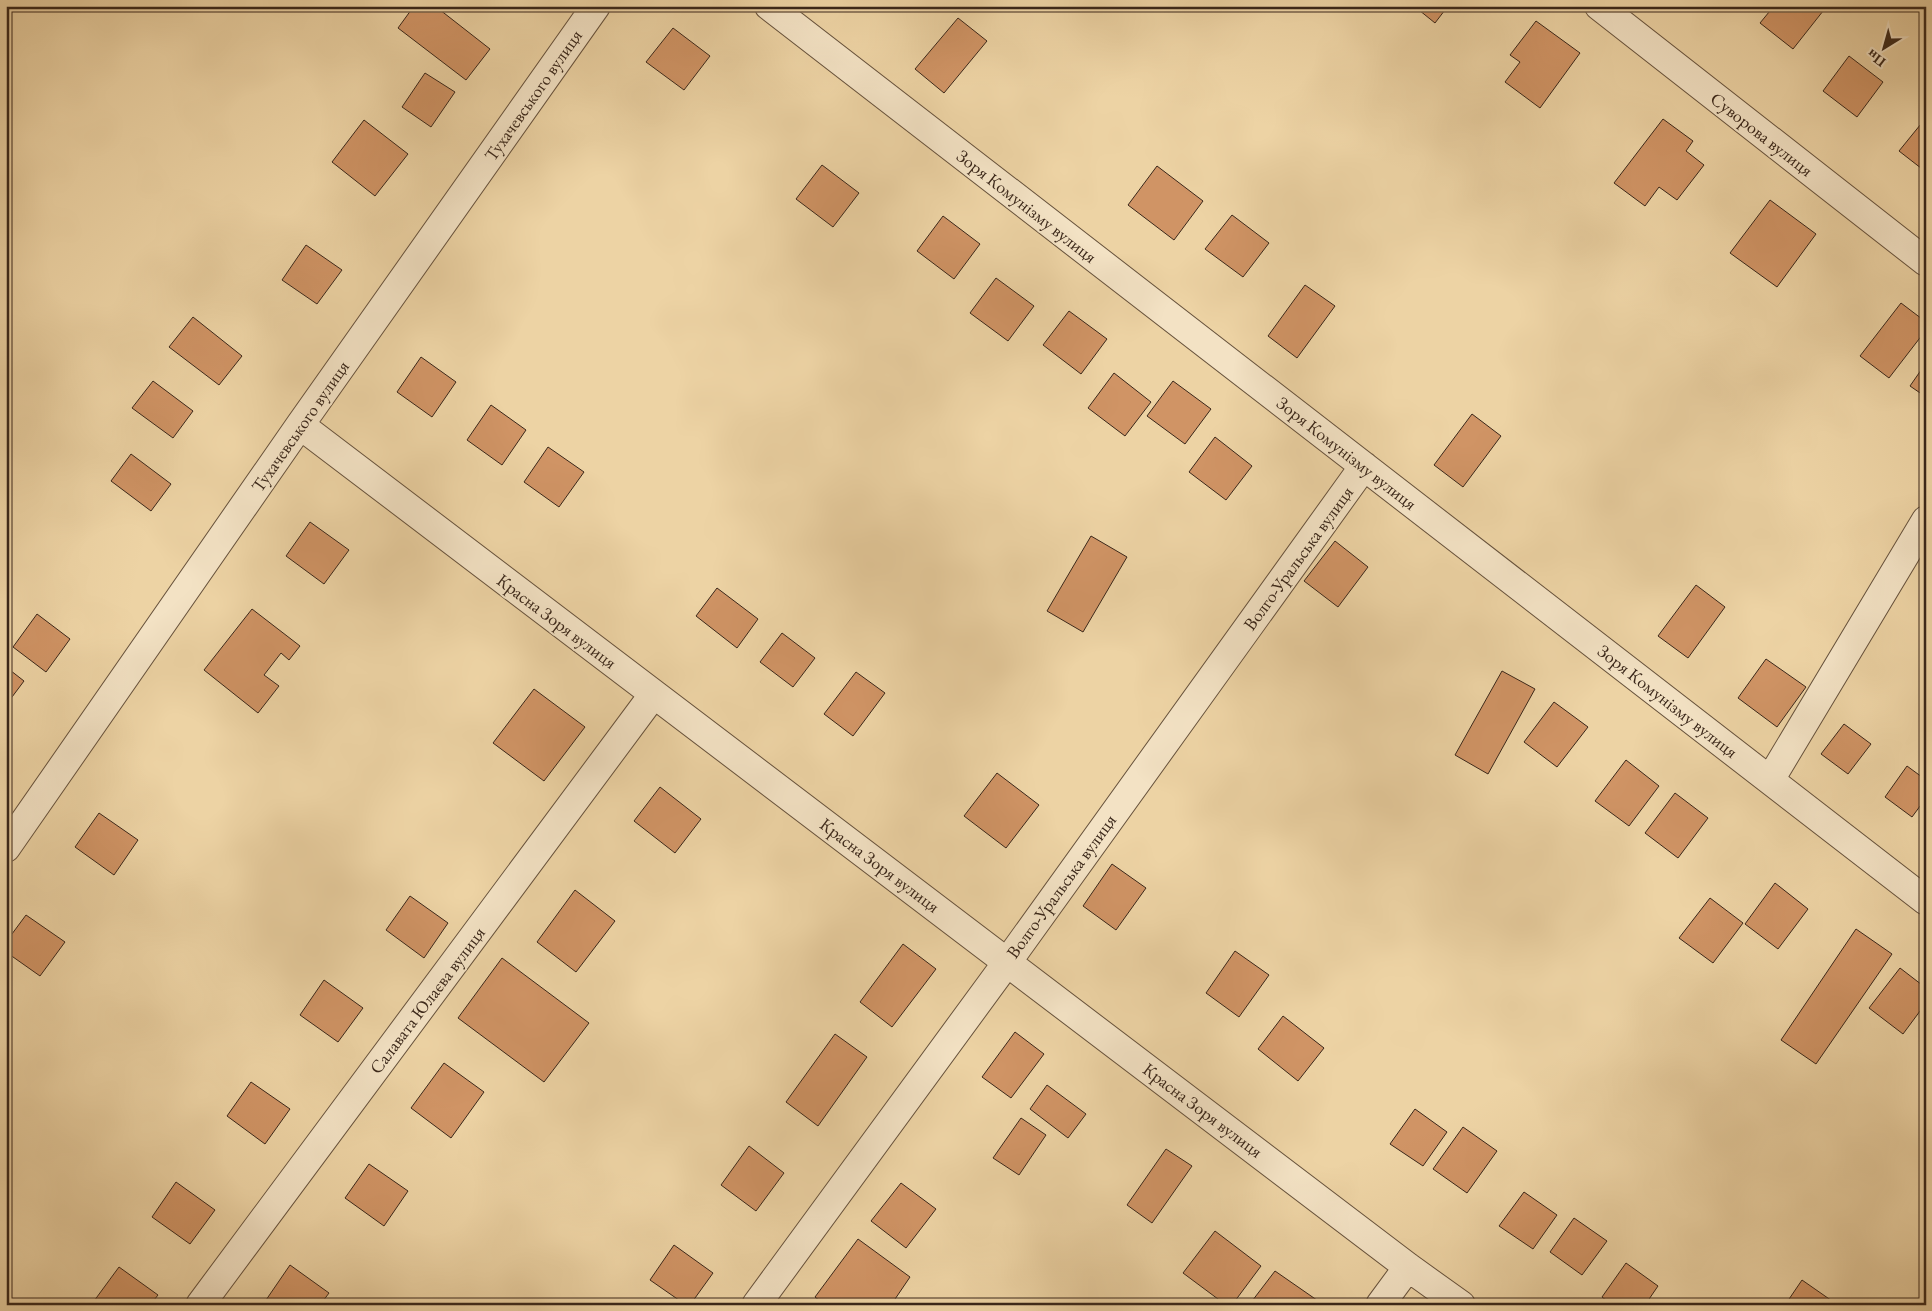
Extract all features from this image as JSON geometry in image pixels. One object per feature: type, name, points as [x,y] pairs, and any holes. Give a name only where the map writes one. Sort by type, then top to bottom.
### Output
[{"type":"street","name":"Тухачевського вулиця","points":[[6,848],[300,425],[596,6]]},
{"type":"street","name":"Зоря Комунізму вулиця","points":[[769,6],[1926,900]]},
{"type":"street","name":"Суворова вулиця","points":[[1599,6],[1926,262]]},
{"type":"street","name":"Красна Зоря вулиця","points":[[300,425],[654,695],[1008,961],[1408,1267],[1461,1305]]},
{"type":"street","name":"Волго-Уральська вулиця","points":[[756,1305],[1008,961],[1364,466]]},
{"type":"street","points":[[1770,780],[1926,520]]},
{"type":"street","name":"Салавата Юлаєва вулиця","points":[[200,1305],[654,695]]},
{"type":"street","points":[[1380,1305],[1408,1267]]},
{"type":"building","points":[[414,6],[435,6],[490,49],[466,80],[398,28]]},
{"type":"building","points":[[1414,6],[1448,6],[1435,23]]},
{"type":"building","points":[[1774,6],[1827,6],[1793,49],[1760,23]]},
{"type":"building","points":[[958,18],[987,41],[944,93],[915,69]]},
{"type":"building","points":[[1536,21],[1580,53],[1540,108],[1505,82],[1520,62],[1510,55]]},
{"type":"building","points":[[673,28],[710,56],[684,90],[646,62]]},
{"type":"building","points":[[1849,56],[1883,82],[1857,117],[1823,91]]},
{"type":"building","points":[[425,73],[455,92],[431,127],[402,107]]},
{"type":"building","points":[[1663,119],[1693,141],[1686,151],[1704,165],[1677,200],[1659,187],[1645,206],[1614,183]]},
{"type":"building","points":[[1926,119],[1926,172],[1899,151]]},
{"type":"building","points":[[364,120],[408,154],[375,196],[332,162]]},
{"type":"building","points":[[822,165],[859,193],[833,227],[796,199]]},
{"type":"building","points":[[1157,166],[1203,201],[1174,240],[1128,205]]},
{"type":"building","points":[[1770,200],[1816,234],[1777,287],[1730,253]]},
{"type":"building","points":[[1232,215],[1269,243],[1243,277],[1205,249]]},
{"type":"building","points":[[943,216],[980,244],[954,279],[917,251]]},
{"type":"building","points":[[306,245],[342,270],[317,304],[282,280]]},
{"type":"building","points":[[996,278],[1034,306],[1008,341],[970,313]]},
{"type":"building","points":[[1305,285],[1335,306],[1297,358],[1268,336]]},
{"type":"building","points":[[1901,303],[1926,322],[1926,330],[1889,378],[1860,356]]},
{"type":"building","points":[[1069,311],[1107,339],[1081,374],[1043,345]]},
{"type":"building","points":[[193,317],[242,356],[219,385],[169,347]]},
{"type":"building","points":[[421,357],[456,382],[432,417],[397,392]]},
{"type":"building","points":[[1926,363],[1926,397],[1910,386]]},
{"type":"building","points":[[1114,373],[1151,402],[1125,436],[1088,408]]},
{"type":"building","points":[[153,381],[193,411],[173,438],[132,408]]},
{"type":"building","points":[[1173,381],[1211,409],[1185,444],[1147,416]]},
{"type":"building","points":[[491,405],[526,430],[502,465],[467,440]]},
{"type":"building","points":[[1472,414],[1501,436],[1463,487],[1434,465]]},
{"type":"building","points":[[1215,437],[1252,466],[1226,500],[1189,472]]},
{"type":"building","points":[[548,447],[584,472],[559,507],[524,482]]},
{"type":"building","points":[[131,454],[171,484],[151,511],[111,481]]},
{"type":"building","points":[[310,522],[349,550],[324,584],[286,556]]},
{"type":"building","points":[[1091,536],[1127,557],[1083,632],[1047,611]]},
{"type":"building","points":[[1335,541],[1368,567],[1338,607],[1304,581]]},
{"type":"building","points":[[1696,585],[1725,607],[1688,658],[1658,636]]},
{"type":"building","points":[[717,588],[758,619],[737,648],[696,616]]},
{"type":"building","points":[[252,609],[300,646],[289,660],[281,653],[264,675],[279,686],[258,713],[204,670]]},
{"type":"building","points":[[37,614],[70,639],[46,672],[13,647]]},
{"type":"building","points":[[782,633],[815,658],[793,687],[760,662]]},
{"type":"building","points":[[1766,659],[1806,687],[1777,727],[1738,698]]},
{"type":"building","points":[[6,667],[24,681],[6,705]]},
{"type":"building","points":[[1502,671],[1535,689],[1488,774],[1455,755]]},
{"type":"building","points":[[856,672],[885,693],[853,736],[824,714]]},
{"type":"building","points":[[534,689],[585,727],[544,781],[493,743]]},
{"type":"building","points":[[1554,702],[1588,727],[1557,767],[1524,742]]},
{"type":"building","points":[[1844,724],[1871,744],[1848,774],[1821,754]]},
{"type":"building","points":[[1626,760],[1659,786],[1629,826],[1595,801]]},
{"type":"building","points":[[1907,766],[1926,780],[1926,798],[1912,817],[1885,797]]},
{"type":"building","points":[[997,773],[1039,805],[1006,848],[964,816]]},
{"type":"building","points":[[660,787],[701,819],[675,853],[634,821]]},
{"type":"building","points":[[1675,793],[1708,818],[1678,858],[1645,833]]},
{"type":"building","points":[[99,813],[138,840],[114,875],[75,847]]},
{"type":"building","points":[[1112,864],[1146,888],[1116,930],[1083,906]]},
{"type":"building","points":[[1775,883],[1808,909],[1778,949],[1745,924]]},
{"type":"building","points":[[575,890],[615,921],[576,972],[537,942]]},
{"type":"building","points":[[410,896],[448,923],[424,958],[386,930]]},
{"type":"building","points":[[1710,898],[1743,923],[1713,963],[1679,938]]},
{"type":"building","points":[[26,915],[65,942],[40,976],[6,952],[6,942]]},
{"type":"building","points":[[1856,929],[1892,954],[1816,1064],[1781,1040]]},
{"type":"building","points":[[903,944],[936,969],[892,1027],[860,1002]]},
{"type":"building","points":[[1235,951],[1269,975],[1239,1017],[1206,993]]},
{"type":"building","points":[[502,958],[589,1023],[544,1082],[458,1018]]},
{"type":"building","points":[[1900,968],[1926,988],[1926,1003],[1903,1034],[1869,1008]]},
{"type":"building","points":[[324,980],[363,1008],[338,1042],[300,1015]]},
{"type":"building","points":[[1283,1016],[1324,1048],[1298,1081],[1258,1049]]},
{"type":"building","points":[[1015,1032],[1044,1054],[1011,1098],[982,1077]]},
{"type":"building","points":[[835,1034],[867,1057],[818,1126],[786,1102]]},
{"type":"building","points":[[444,1063],[484,1092],[451,1138],[411,1108]]},
{"type":"building","points":[[251,1082],[290,1109],[265,1144],[227,1116]]},
{"type":"building","points":[[1047,1085],[1086,1114],[1068,1138],[1030,1109]]},
{"type":"building","points":[[1415,1109],[1447,1132],[1423,1166],[1390,1144]]},
{"type":"building","points":[[1021,1118],[1046,1135],[1019,1175],[993,1158]]},
{"type":"building","points":[[1463,1127],[1497,1151],[1467,1193],[1433,1169]]},
{"type":"building","points":[[749,1146],[784,1173],[756,1211],[721,1185]]},
{"type":"building","points":[[1166,1149],[1192,1166],[1152,1223],[1127,1205]]},
{"type":"building","points":[[369,1164],[408,1191],[384,1226],[345,1198]]},
{"type":"building","points":[[176,1182],[215,1210],[190,1244],[152,1217]]},
{"type":"building","points":[[901,1183],[936,1209],[906,1248],[871,1221]]},
{"type":"building","points":[[1524,1192],[1557,1215],[1533,1249],[1499,1226]]},
{"type":"building","points":[[1574,1218],[1607,1241],[1582,1275],[1550,1252]]},
{"type":"building","points":[[1215,1231],[1261,1266],[1232,1305],[1226,1305],[1183,1273]]},
{"type":"building","points":[[858,1239],[910,1277],[891,1305],[825,1305],[815,1297]]},
{"type":"building","points":[[674,1245],[713,1273],[690,1305],[686,1305],[650,1280]]},
{"type":"building","points":[[1626,1263],[1658,1286],[1645,1305],[1612,1305],[1602,1297]]},
{"type":"building","points":[[290,1265],[329,1293],[320,1305],[273,1305],[266,1300]]},
{"type":"building","points":[[119,1267],[158,1295],[150,1305],[99,1305],[94,1301]]},
{"type":"building","points":[[1275,1271],[1324,1305],[1249,1305]]},
{"type":"building","points":[[1802,1280],[1835,1303],[1834,1305],[1785,1305]]}]
